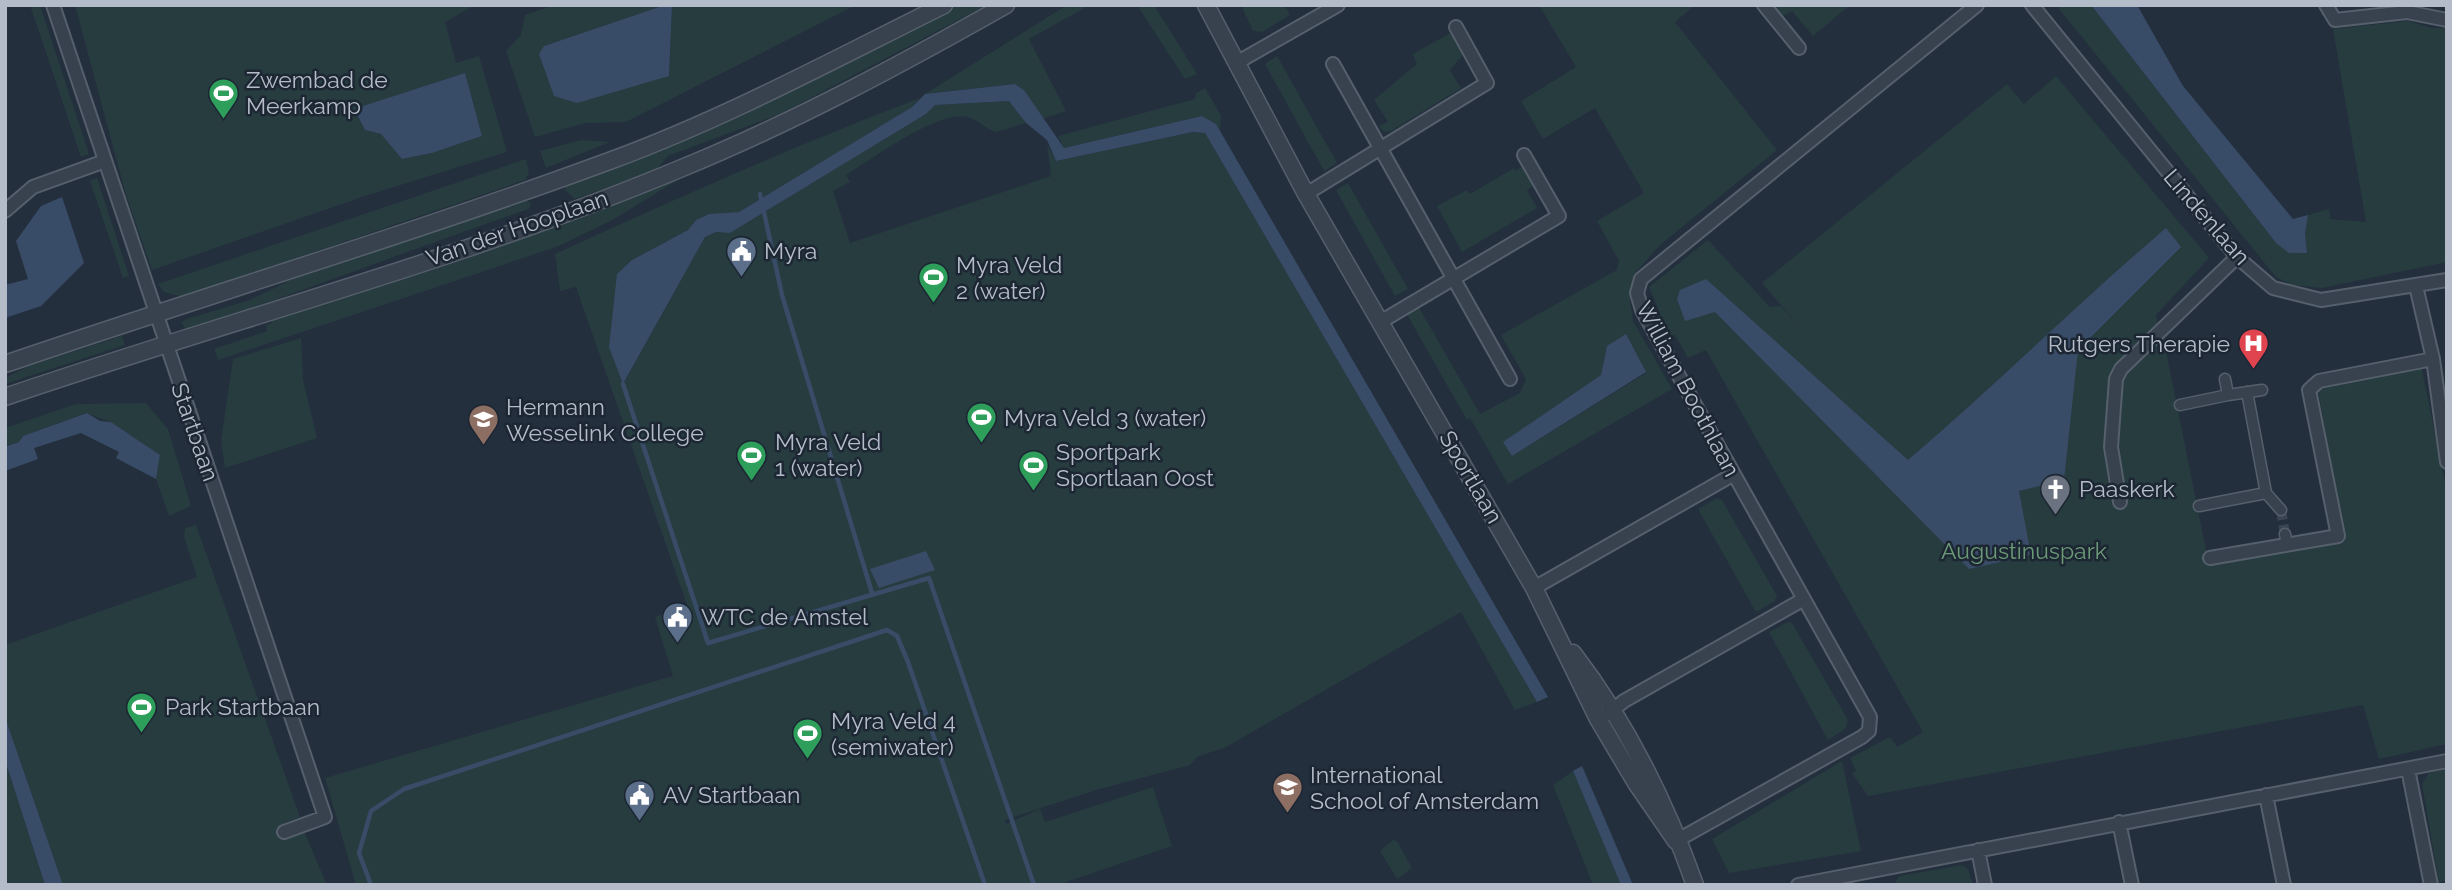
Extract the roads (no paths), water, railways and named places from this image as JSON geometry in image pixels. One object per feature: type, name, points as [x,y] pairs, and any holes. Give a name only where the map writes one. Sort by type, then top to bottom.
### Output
[{"type":"street","name":"Startbaan","points":[[54,5],[325,817],[284,832]]},
{"type":"street","name":"Van der Hooplaan","points":[[5,364],[157,316],[614,159],[784,84],[943,5]]},
{"type":"street","name":"Van der Hooplaan","points":[[5,397],[539,222],[681,169],[793,119],[1006,5]]},
{"type":"street","points":[[1238,62],[1338,5]]},
{"type":"street","points":[[1764,5],[1800,48]]},
{"type":"street","name":"William Boothlaan","points":[[1676,841],[1869,731],[1870,717],[1642,310],[1637,293],[1641,279],[1977,5]]},
{"type":"street","name":"Lindenlaan","points":[[2032,5],[2237,257],[2273,288],[2321,300],[2447,280]]},
{"type":"street","points":[[2326,5],[2335,20],[2407,12],[2430,19],[2447,20]]},
{"type":"street","name":"Sportlaan","points":[[1206,7],[1238,62],[1306,194],[1382,321],[1558,634],[1592,678],[1605,716],[1667,812],[1695,885]]},
{"type":"street","points":[[1306,194],[1487,83],[1457,27]]},
{"type":"street","points":[[1333,64],[1510,379]]},
{"type":"street","points":[[1382,321],[1559,216],[1524,155]]},
{"type":"street","points":[[5,211],[33,187],[105,161]]},
{"type":"street","points":[[2120,502],[2111,447],[2116,379],[2121,369],[2140,349],[2237,257]]},
{"type":"street","points":[[2416,286],[2433,359],[2447,462]]},
{"type":"street","points":[[2210,558],[2286,539],[2338,536],[2309,390],[2319,381],[2433,359]]},
{"type":"street","points":[[2225,379],[2228,396]]},
{"type":"street","points":[[2180,405],[2262,390]]},
{"type":"street","points":[[2248,392],[2266,493],[2281,510]]},
{"type":"street","points":[[1534,588],[1734,474]]},
{"type":"street","points":[[2199,506],[2266,493]]},
{"type":"street","points":[[1605,716],[1624,701],[1804,598]]},
{"type":"street","points":[[1798,885],[2447,761]]},
{"type":"street","points":[[2407,769],[2431,885]]},
{"type":"street","points":[[2266,795],[2284,885]]},
{"type":"street","points":[[2119,822],[2132,885]]},
{"type":"street","points":[[1978,850],[1985,885]]},
{"type":"water","points":[[665,5],[672,5],[669,76],[577,103],[554,96],[539,54],[544,46]]},
{"type":"water","points":[[2091,5],[2137,5],[2183,86],[2293,219],[2308,215],[2305,234],[2307,253],[2289,253],[2276,243]]},
{"type":"water","points":[[465,73],[482,136],[432,153],[402,159],[381,134],[365,130],[354,109]]},
{"type":"water","points":[[1015,84],[1024,90],[1064,148],[1202,116],[1216,124],[1548,697],[1537,702],[1205,133],[1193,132],[1056,161],[1047,140],[1026,123],[1009,101],[935,105],[926,114],[730,233],[716,232],[705,237],[623,384],[609,347],[617,274],[632,260],[688,230],[696,220],[709,214],[739,212],[912,107],[925,94]]},
{"type":"water","points":[[62,197],[84,263],[41,306],[5,318],[5,285],[28,279],[16,241],[41,206]]},
{"type":"water","points":[[2166,228],[2181,247],[2078,350],[2064,480],[2019,491],[2031,555],[1969,569],[1715,312],[1685,321],[1677,299],[1680,290],[1706,279],[1908,460]]},
{"type":"water","points":[[1626,334],[1646,372],[1512,456],[1503,442],[1601,375],[1607,346]]},
{"type":"water","points":[[87,413],[100,421],[111,422],[160,455],[156,479],[116,458],[119,452],[81,433],[34,448],[38,459],[5,471],[5,447],[19,442],[23,436]]},
{"type":"water","points":[[926,551],[935,570],[879,588],[870,569]]},
{"type":"water","points":[[5,717],[63,885],[45,885],[5,760]]},
{"type":"water","points":[[1582,766],[1633,885],[1621,885],[1573,771]]},
{"type":"waterway","points":[[760,194],[782,295],[872,593]]},
{"type":"waterway","points":[[623,384],[708,643],[929,578],[1034,885]]},
{"type":"waterway","points":[[371,885],[359,853],[371,811],[404,789],[887,630],[897,636],[908,662],[985,885]]},
{"type":"tunnel","points":[[2281,510],[2285,534]]},
{"type":"place","name":"Zwembad de Meerkamp","points":[[223,120]]},
{"type":"place","name":"Myra","points":[[741,278]]},
{"type":"place","name":"Myra Veld 2 (water)","points":[[933,305]]},
{"type":"place","name":"Rutgers Therapie","points":[[2253,371]]},
{"type":"place","name":"Myra Veld 3 (water)","points":[[981,445]]},
{"type":"place","name":"Hermann Wesselink College","points":[[483,447]]},
{"type":"place","name":"Myra Veld 1 (water)","points":[[752,482]]},
{"type":"place","name":"Sportpark Sportlaan Oost","points":[[1033,492]]},
{"type":"place","name":"Paaskerk","points":[[2056,516]]},
{"type":"place","name":"WTC de Amstel","points":[[678,644]]},
{"type":"place","name":"Park Startbaan","points":[[142,734]]},
{"type":"place","name":"Myra Veld 4 (semiwater)","points":[[808,761]]},
{"type":"place","name":"International School of Amsterdam","points":[[1287,815]]},
{"type":"place","name":"AV Startbaan","points":[[640,822]]},
{"type":"park label","name":"Augustinuspark","points":[[2024,551]]}]
